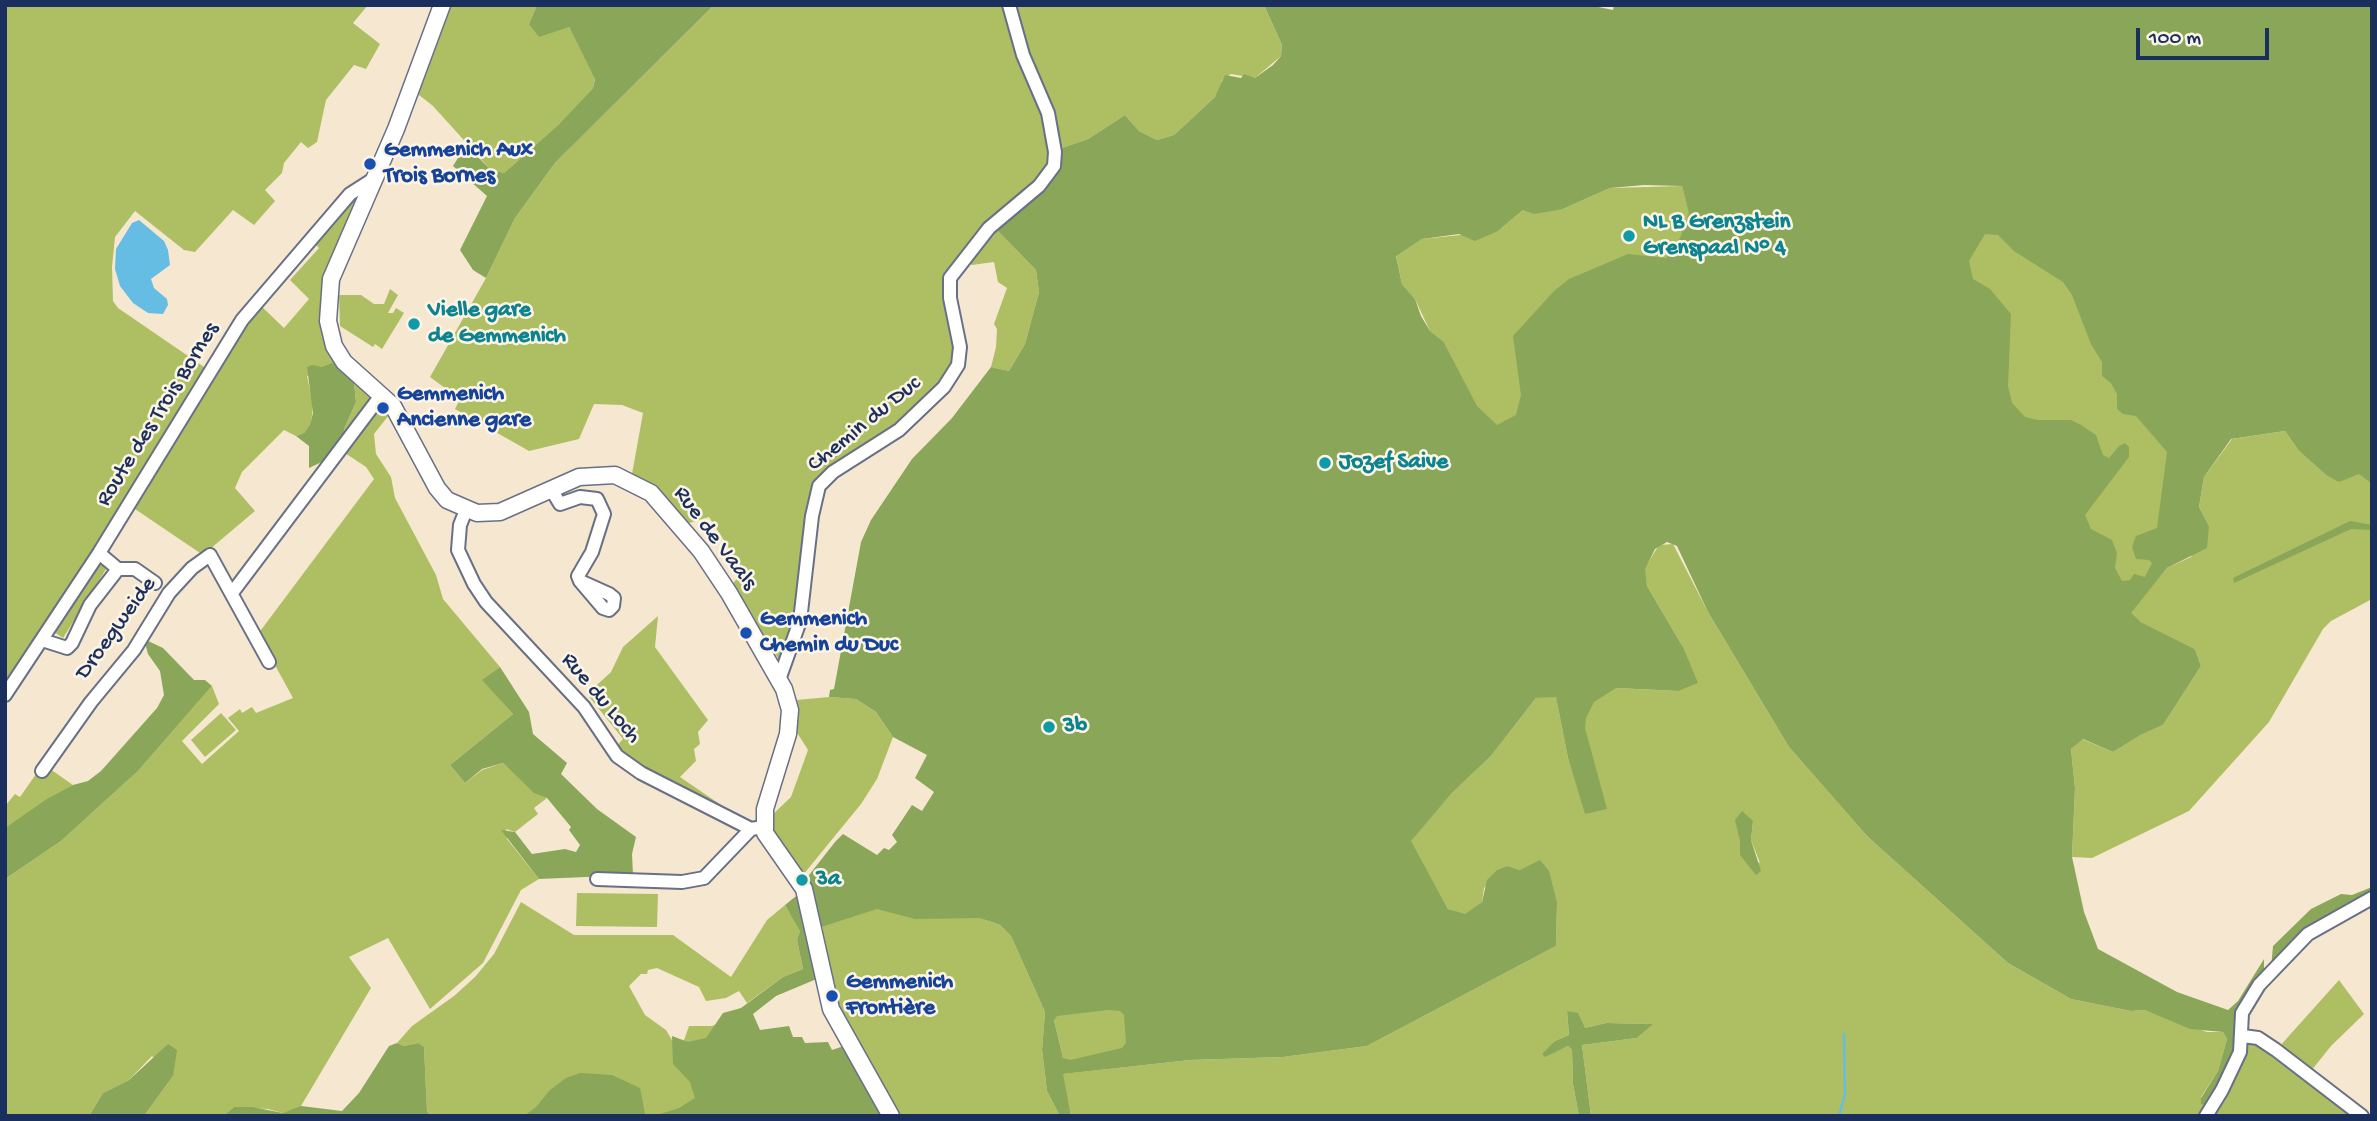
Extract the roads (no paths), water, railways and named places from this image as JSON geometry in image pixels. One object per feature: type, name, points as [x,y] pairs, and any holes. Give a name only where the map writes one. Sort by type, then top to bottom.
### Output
[{"type":"main road","points":[[442,5],[331,279],[328,321],[334,346],[344,362],[398,413],[441,494],[467,510]]},
{"type":"main road","name":"Rue de Vaals","points":[[467,510],[500,512],[579,477],[604,474],[627,479],[651,494],[701,551],[780,677],[788,701],[789,722],[758,828]]},
{"type":"main road","points":[[758,828],[797,876],[808,897],[834,1018],[891,1116]]},
{"type":"street","name":"Chemin du Duc","points":[[780,677],[800,621],[812,516],[819,486],[899,430],[944,387],[958,365],[960,347],[950,298],[950,278],[989,229],[1039,186],[1054,166],[1055,152],[1048,113],[1023,55],[1009,5]]},
{"type":"street","name":"Route des Trois Bornes","points":[[5,695],[99,553],[242,320],[350,194],[374,178]]},
{"type":"street","points":[[232,593],[383,396]]},
{"type":"street","points":[[551,489],[560,504],[580,497],[597,499],[604,514],[592,552],[578,573],[580,581]]},
{"type":"street","name":"Rue du Loch","points":[[467,510],[460,525],[458,550],[474,584],[494,611],[584,707],[617,756],[641,773],[758,828]]},
{"type":"street","points":[[99,553],[118,569],[135,569],[155,583]]},
{"type":"street","name":"Droegweide","points":[[42,771],[91,702],[134,650],[178,581],[210,555],[269,662]]},
{"type":"street","points":[[42,639],[66,648],[72,643],[90,605],[118,569]]},
{"type":"street","points":[[597,878],[682,881],[704,878],[758,828]]},
{"type":"street","points":[[2206,1116],[2231,1071],[2243,1036],[2242,1013],[2275,966],[2317,927],[2372,898]]},
{"type":"street","points":[[2243,1036],[2258,1038],[2276,1050],[2362,1116]]},
{"type":"water","points":[[139,220],[164,241],[168,250],[170,265],[151,279],[154,288],[167,299],[168,305],[163,314],[148,313],[133,303],[120,286],[115,269],[116,249],[132,223]]},
{"type":"waterway","points":[[1839,1116],[1845,1095],[1844,1034]]},
{"type":"place","name":"Gemmenich Aux Trois Bornes","points":[[370,164]]},
{"type":"place","name":"NL B Grenzstein Grenspaal N° 4","points":[[1629,236]]},
{"type":"place","name":"Vielle gare de Gemmenich","points":[[414,324]]},
{"type":"place","name":"Gemmenich Ancienne gare","points":[[383,408]]},
{"type":"place","name":"Jozef Saive","points":[[1325,463]]},
{"type":"place","name":"Gemmenich Chemin du Duc","points":[[746,633]]},
{"type":"place","name":"3b","points":[[1049,727]]},
{"type":"place","name":"3a","points":[[802,880]]},
{"type":"place","name":"Gemmenich Frontière","points":[[832,996]]}]
